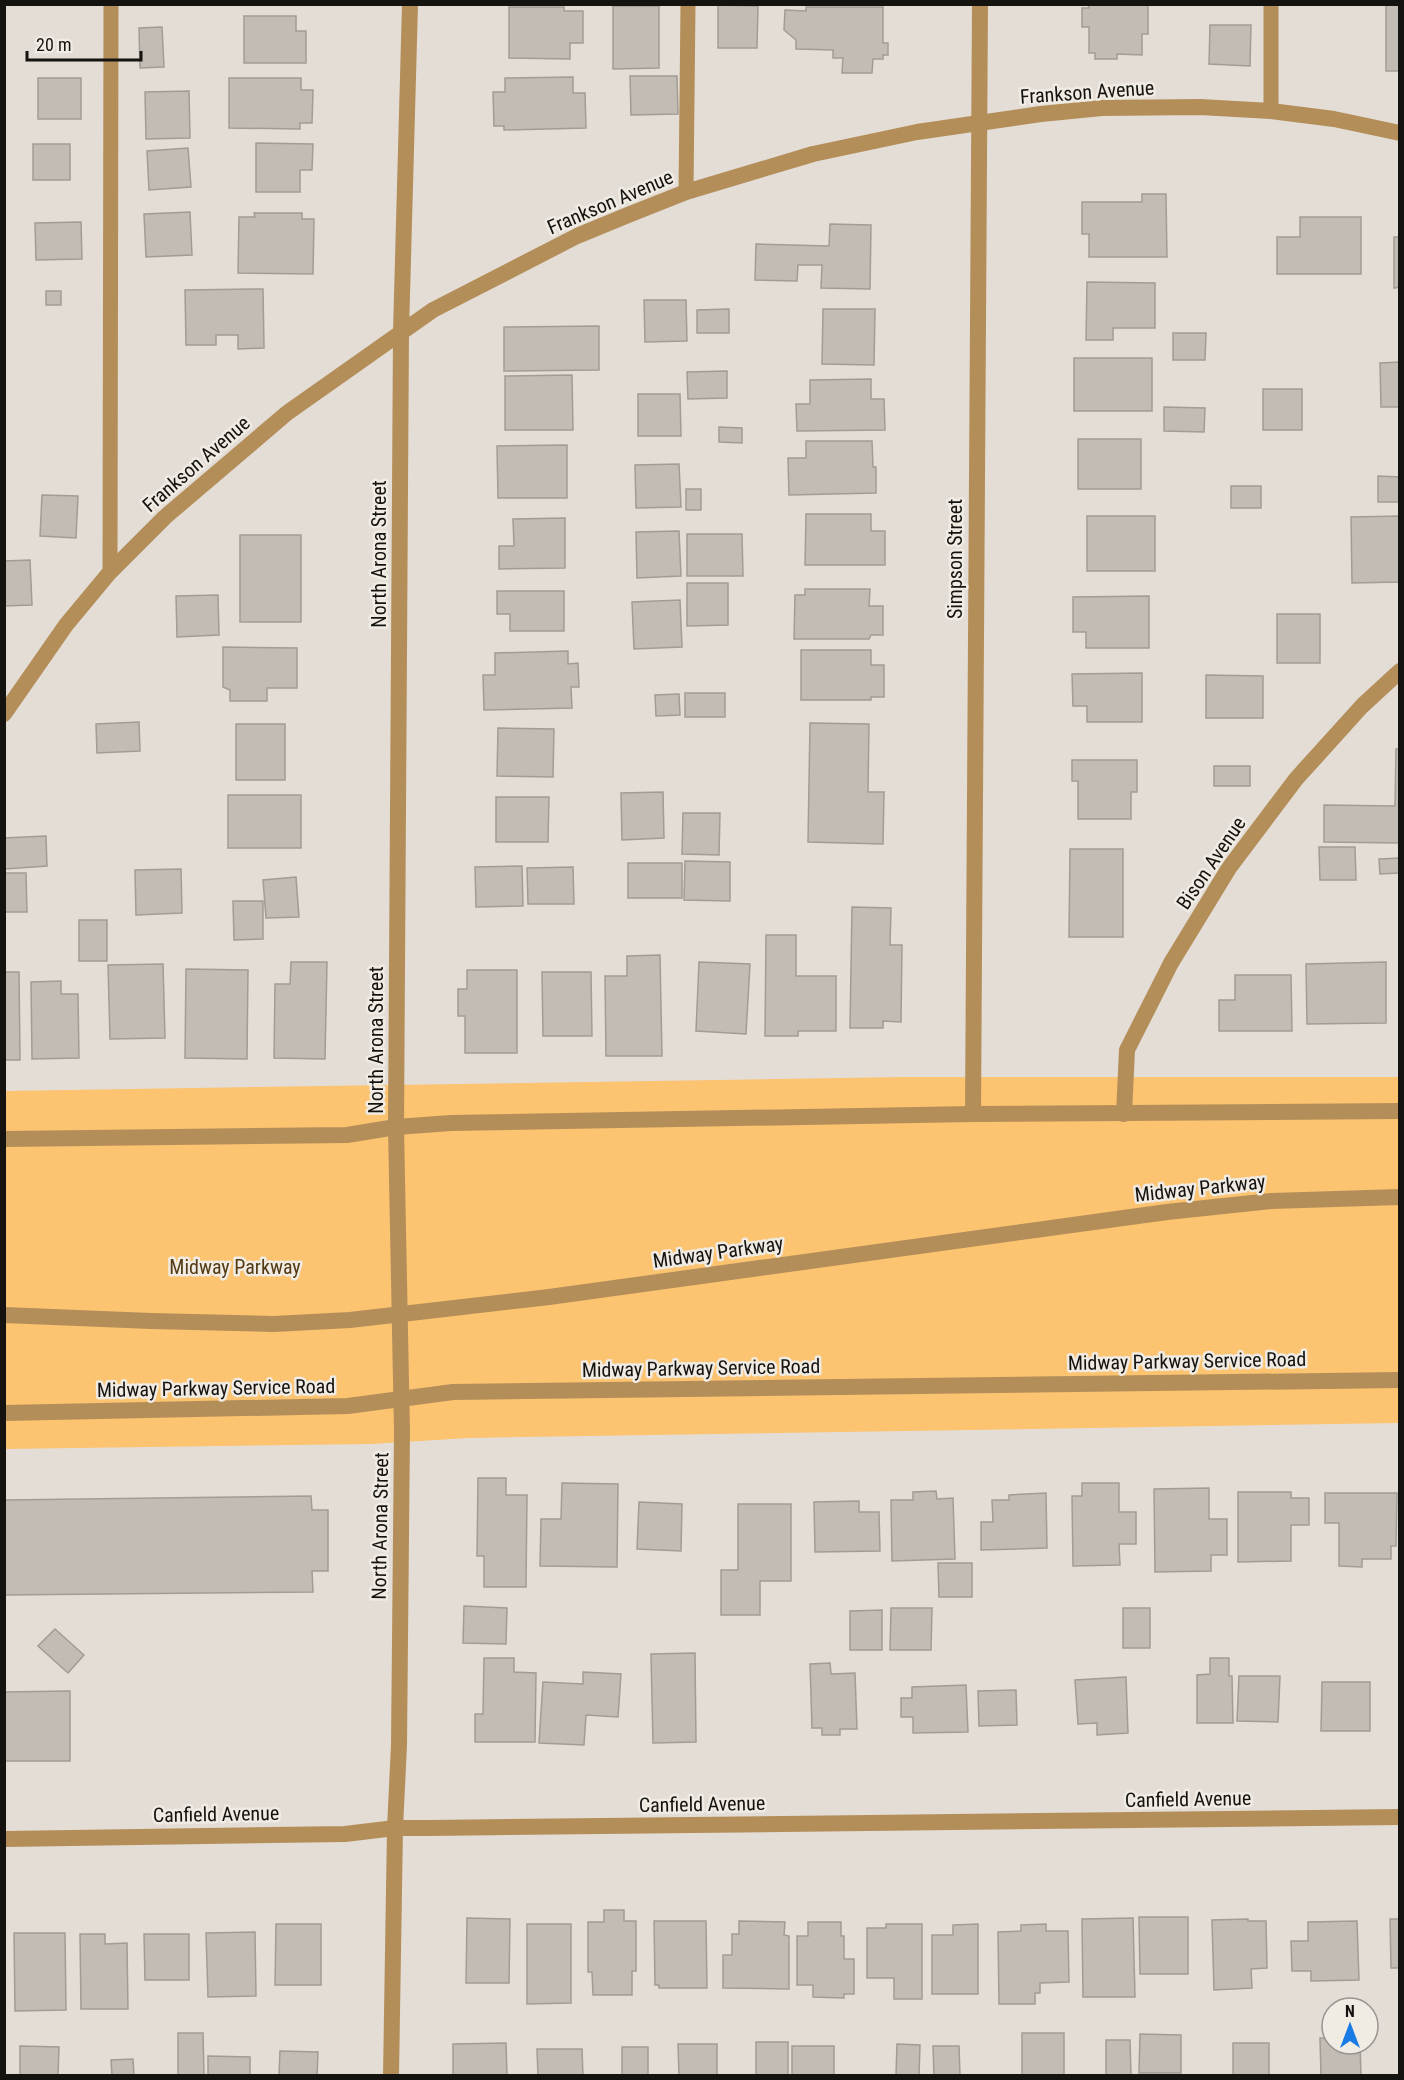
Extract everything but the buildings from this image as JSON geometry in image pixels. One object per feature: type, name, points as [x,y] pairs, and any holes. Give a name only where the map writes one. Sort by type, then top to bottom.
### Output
[{"type":"street","name":"North Arona Street","points":[[391,2076],[395,1828],[399,1745],[402,1398],[396,1127],[401,332],[410,4]]},
{"type":"street","name":"Simpson Street","points":[[973,1114],[980,4]]},
{"type":"street","name":"Frankson Avenue","points":[[4,714],[66,625],[110,572],[165,517],[287,413],[433,310],[577,236],[686,192],[813,154],[917,132],[979,123],[1102,108],[1200,107],[1271,111],[1400,133]]},
{"type":"street","name":"Bison Avenue","points":[[1124,1114],[1128,1050],[1171,963],[1229,868],[1296,779],[1362,706],[1400,671]]},
{"type":"street","points":[[4,1139],[347,1136],[396,1127],[451,1123],[973,1114],[1400,1111]]},
{"type":"street","name":"Midway Parkway","points":[[4,1315],[152,1322],[274,1324],[350,1320],[549,1297],[1167,1212],[1271,1201],[1400,1197]]},
{"type":"street","name":"Midway Parkway Service Road","points":[[4,1413],[348,1407],[453,1392],[1400,1380]]},
{"type":"street","name":"Canfield Avenue","points":[[4,1839],[345,1834],[395,1828],[1400,1817]]},
{"type":"lane","points":[[110,572],[111,4]]},
{"type":"lane","points":[[686,192],[688,4]]},
{"type":"lane","points":[[1271,4],[1271,111]]},
{"type":"green space","name":"Midway Parkway","points":[[903,1077],[1399,1077],[1399,1423],[469,1438],[371,1444],[5,1449],[5,1091]]}]
